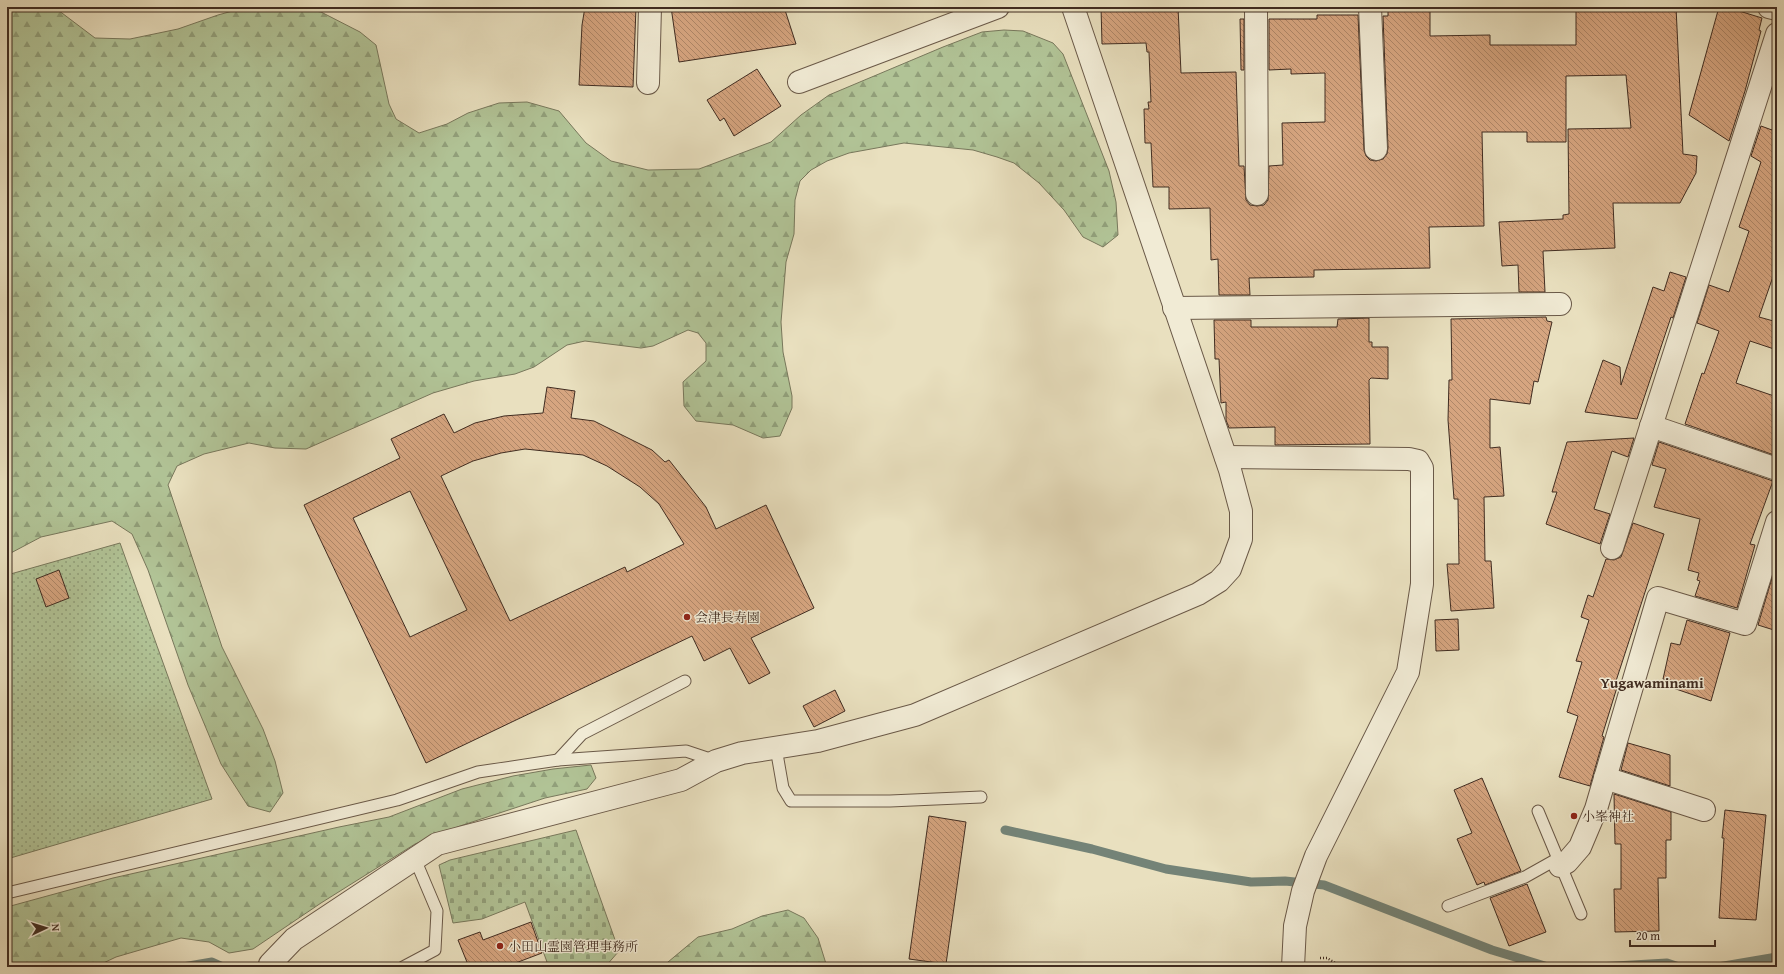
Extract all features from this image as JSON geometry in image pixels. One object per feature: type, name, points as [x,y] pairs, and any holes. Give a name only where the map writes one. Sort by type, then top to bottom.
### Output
[{"type":"street","points":[[648,83],[650,7]]},
{"type":"street","points":[[799,82],[998,7]]},
{"type":"street","points":[[270,967],[270,964],[294,938],[437,844],[681,780],[716,761],[742,753],[818,741],[915,715],[1198,594],[1219,581],[1230,569],[1241,539],[1241,511],[1226,457],[1174,308],[1073,7]]},
{"type":"street","points":[[1256,7],[1257,194]]},
{"type":"street","points":[[1370,7],[1376,149]]},
{"type":"street","points":[[1769,7],[1777,9]]},
{"type":"street","points":[[1612,548],[1777,34]]},
{"type":"street","points":[[1174,308],[1560,304]]},
{"type":"street","points":[[1651,426],[1777,469]]},
{"type":"street","points":[[1226,457],[1408,459],[1418,461],[1422,468],[1422,584],[1408,672],[1316,856],[1302,892],[1294,926],[1293,967]]},
{"type":"street","points":[[1559,863],[1567,862],[1580,847],[1596,809],[1658,598],[1745,624],[1777,522]]},
{"type":"street","points":[[1605,778],[1704,810]]},
{"type":"lane","points":[[558,760],[582,734],[685,681]]},
{"type":"lane","points":[[776,748],[783,788],[791,800],[890,801],[981,797]]},
{"type":"lane","points":[[7,893],[397,800],[478,772],[558,760],[686,751],[716,761]]},
{"type":"lane","points":[[1538,811],[1581,914]]},
{"type":"lane","points":[[403,967],[435,950],[436,911],[415,859]]},
{"type":"lane","points":[[1448,906],[1559,863]]},
{"type":"green space","points":[[7,7],[54,7],[95,38],[130,39],[178,29],[247,7],[293,7],[321,12],[360,32],[376,45],[389,104],[396,119],[419,133],[447,124],[468,113],[499,103],[527,102],[559,111],[586,143],[611,161],[648,170],[699,169],[771,142],[801,115],[829,95],[982,32],[1004,30],[1023,31],[1053,43],[1063,54],[1109,171],[1116,202],[1118,235],[1103,247],[1083,237],[1064,210],[1039,183],[1014,163],[997,157],[973,150],[904,143],[849,153],[827,161],[811,170],[800,181],[795,200],[794,234],[786,262],[781,322],[783,352],[792,396],[792,408],[780,436],[763,438],[733,425],[696,421],[684,406],[683,382],[706,361],[706,343],[698,333],[688,330],[653,346],[641,348],[585,341],[567,345],[534,367],[515,374],[474,381],[433,393],[306,449],[275,448],[249,443],[204,454],[177,466],[168,485],[222,647],[263,729],[275,761],[283,793],[270,812],[248,806],[221,764],[188,685],[148,570],[132,534],[112,521],[41,537],[7,555]]},
{"type":"green space","points":[[120,543],[212,799],[7,859],[7,575]]},
{"type":"green space","points":[[591,765],[596,778],[587,789],[545,798],[460,826],[415,844],[321,903],[253,949],[229,953],[209,942],[181,938],[116,957],[95,967],[7,967],[7,907],[113,878],[389,817],[462,789],[513,776],[553,769]]},
{"type":"green space","points":[[576,830],[619,951],[605,967],[537,967],[547,962],[525,902],[482,919],[453,923],[439,865],[450,860]]},
{"type":"green space","points":[[788,910],[804,918],[818,938],[827,967],[662,967],[698,937],[732,929],[762,916]]},
{"type":"building","points":[[585,7],[636,7],[633,87],[579,85],[582,25]]},
{"type":"building","points":[[671,7],[784,7],[796,44],[679,62]]},
{"type":"building","points":[[1101,7],[1178,7],[1181,73],[1236,72],[1239,166],[1244,166],[1246,200],[1250,205],[1257,206],[1264,205],[1268,200],[1269,166],[1283,165],[1282,123],[1325,122],[1325,73],[1291,74],[1291,69],[1269,70],[1269,19],[1317,19],[1317,15],[1358,15],[1364,150],[1366,156],[1370,160],[1376,161],[1383,159],[1387,154],[1388,148],[1383,16],[1388,16],[1388,7],[1430,7],[1430,36],[1490,35],[1490,45],[1576,45],[1576,7],[1676,7],[1683,154],[1697,156],[1696,173],[1680,203],[1613,203],[1615,248],[1543,251],[1545,292],[1519,292],[1518,265],[1502,266],[1499,222],[1563,219],[1563,215],[1569,214],[1568,129],[1631,128],[1626,75],[1566,76],[1566,142],[1527,142],[1527,132],[1482,132],[1484,226],[1429,227],[1430,268],[1314,270],[1314,277],[1249,278],[1250,295],[1219,295],[1218,259],[1211,260],[1210,208],[1169,209],[1169,187],[1153,187],[1151,143],[1145,143],[1144,109],[1149,109],[1148,102],[1151,102],[1149,52],[1147,52],[1146,43],[1102,44]]},
{"type":"building","points":[[1719,7],[1726,7],[1762,18],[1759,30],[1761,31],[1745,91],[1729,141],[1689,115]]},
{"type":"building","points":[[1240,19],[1244,19],[1244,70],[1241,70]]},
{"type":"building","points":[[757,69],[781,106],[734,136],[724,118],[720,121],[707,100]]},
{"type":"building","points":[[1761,126],[1772,130],[1773,127],[1777,128],[1777,265],[1759,317],[1777,322],[1777,350],[1750,341],[1736,383],[1777,397],[1777,456],[1685,424],[1702,373],[1704,374],[1719,331],[1697,323],[1709,285],[1729,292],[1749,231],[1739,227],[1761,162],[1751,156]]},
{"type":"building","points":[[1670,272],[1686,277],[1637,419],[1585,412],[1603,360],[1620,367],[1621,385],[1653,287],[1664,291]]},
{"type":"building","points":[[1546,317],[1547,321],[1552,322],[1538,382],[1534,381],[1530,404],[1490,399],[1490,448],[1500,447],[1504,496],[1484,497],[1485,561],[1491,561],[1494,608],[1451,611],[1447,564],[1459,564],[1458,499],[1454,499],[1448,420],[1449,380],[1452,380],[1451,319]]},
{"type":"building","points":[[1369,318],[1369,342],[1372,342],[1372,347],[1388,347],[1388,379],[1371,378],[1369,380],[1370,444],[1275,445],[1275,427],[1229,428],[1226,420],[1226,402],[1221,403],[1219,359],[1215,359],[1214,320],[1251,320],[1251,327],[1337,327],[1338,319]]},
{"type":"building","name":"会津長寿園","points":[[547,387],[575,391],[571,418],[594,421],[652,450],[665,462],[669,460],[706,507],[716,529],[766,505],[814,608],[751,638],[770,673],[749,684],[730,648],[704,661],[692,636],[426,763],[304,505],[400,458],[391,439],[444,414],[454,433],[475,423],[504,416],[543,413]],"holes":[[[525,449],[583,455],[607,466],[640,487],[659,504],[684,544],[627,572],[625,567],[510,621],[441,476],[473,461],[501,453]],[[410,491],[467,610],[410,637],[353,518]]]},
{"type":"building","points":[[1634,438],[1628,457],[1612,451],[1594,509],[1610,514],[1600,544],[1546,524],[1557,492],[1552,492],[1567,442]]},
{"type":"building","points":[[1659,442],[1773,481],[1750,544],[1755,545],[1737,608],[1695,596],[1700,581],[1697,580],[1699,573],[1688,570],[1700,519],[1654,507],[1666,469],[1652,465]]},
{"type":"building","points":[[1633,523],[1664,534],[1615,684],[1618,684],[1602,736],[1604,737],[1590,786],[1559,777],[1578,716],[1567,712],[1582,662],[1576,661],[1589,620],[1581,617],[1588,595],[1593,597],[1606,559],[1614,560],[1621,557]]},
{"type":"building","points":[[59,570],[69,598],[46,607],[36,579]]},
{"type":"building","points":[[1772,578],[1777,580],[1777,631],[1758,625]]},
{"type":"building","points":[[1458,619],[1459,650],[1436,651],[1435,620]]},
{"type":"building","points":[[1687,620],[1730,633],[1711,701],[1673,688],[1675,681],[1663,679],[1671,643],[1680,645]]},
{"type":"building","points":[[835,690],[845,711],[814,727],[803,706]]},
{"type":"building","points":[[1628,743],[1670,755],[1670,786],[1621,770]]},
{"type":"building","points":[[1482,778],[1521,871],[1485,885],[1484,882],[1477,885],[1457,839],[1472,833],[1454,790]]},
{"type":"building","points":[[1614,794],[1671,812],[1671,840],[1666,840],[1666,878],[1658,878],[1659,931],[1615,932],[1614,889],[1621,889],[1621,844],[1615,844]]},
{"type":"building","points":[[1725,810],[1766,815],[1756,920],[1719,918],[1724,838],[1722,838]]},
{"type":"building","points":[[929,816],[966,822],[946,964],[909,959]]},
{"type":"building","points":[[1527,884],[1546,932],[1509,946],[1490,898]]},
{"type":"building","name":"小田山霊園管理事務所","points":[[531,922],[542,953],[505,967],[469,967],[458,940],[480,932],[483,940]]},
{"type":"waterway","points":[[1005,830],[1092,849],[1166,869],[1251,882],[1285,881],[1324,885],[1492,950],[1548,967]]},
{"type":"waterway","points":[[1718,967],[1777,957]]},
{"type":"waterway","points":[[183,967],[212,962],[223,967]]},
{"type":"waterway","points":[[1598,967],[1667,963],[1679,967]]},
{"type":"place","name":"会津長寿園","points":[[687,617]]},
{"type":"place","name":"小峯神社","points":[[1574,816]]},
{"type":"place","name":"小田山霊園管理事務所","points":[[500,946]]},
{"type":"district","name":"Yugawaminami","points":[[1652,683]]}]
